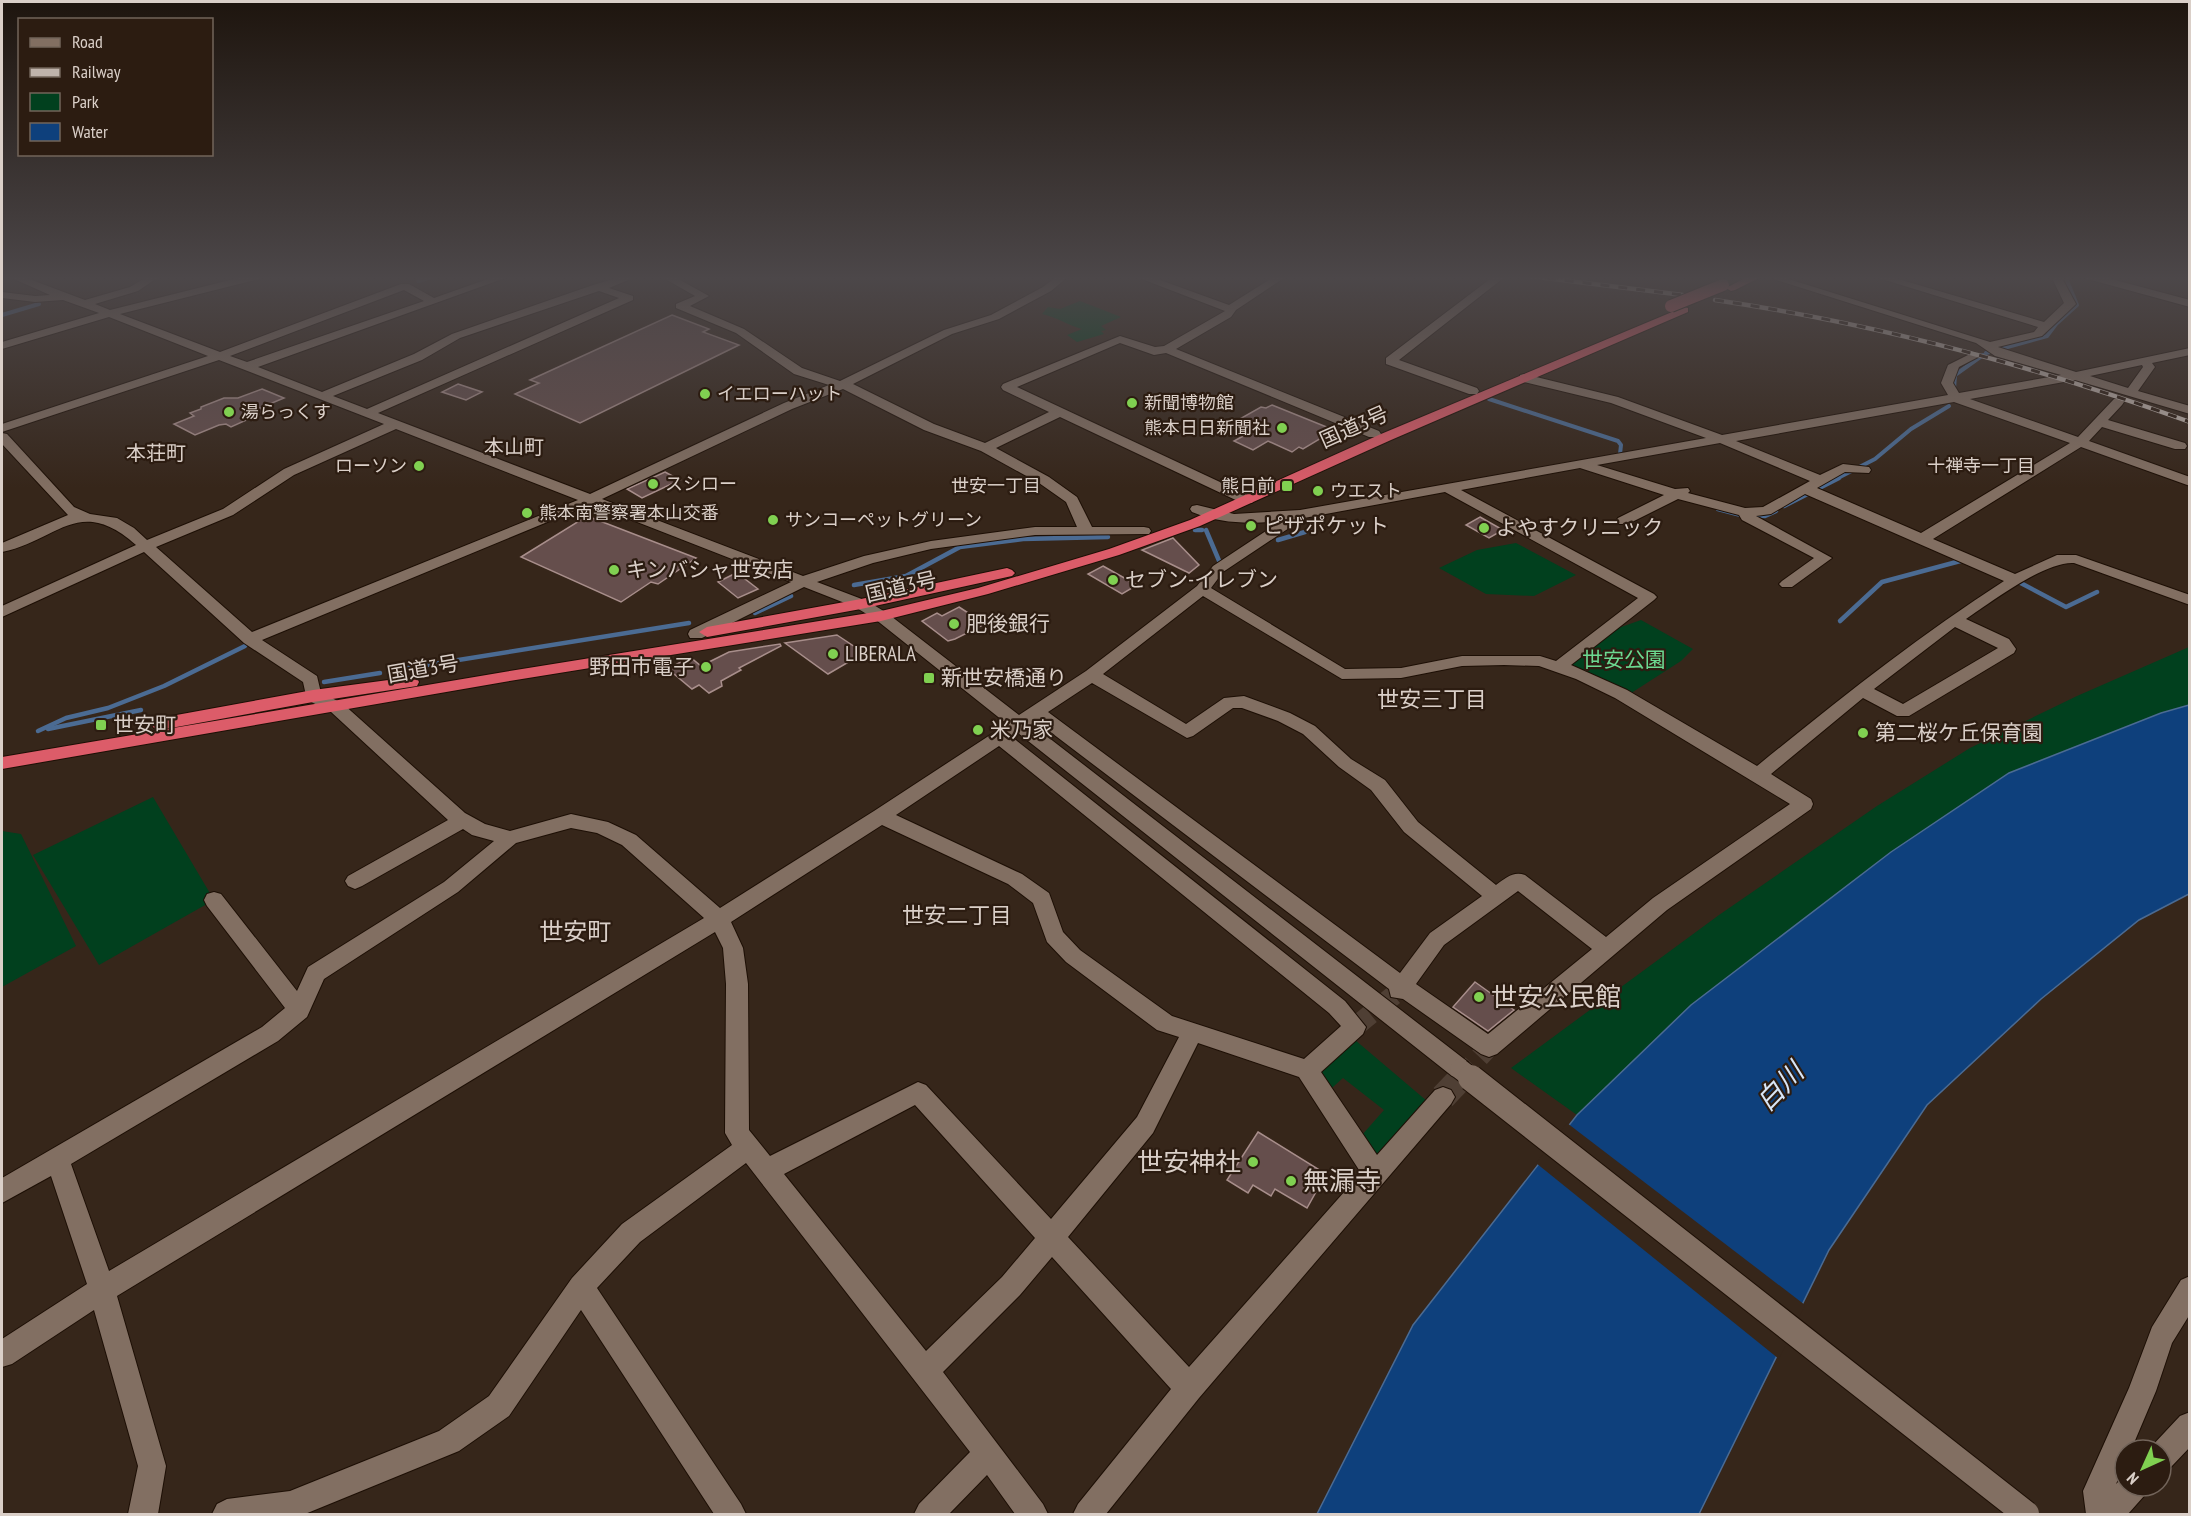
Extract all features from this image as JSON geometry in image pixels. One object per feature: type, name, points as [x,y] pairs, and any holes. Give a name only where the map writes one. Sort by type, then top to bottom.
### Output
[{"type":"highway","name":"国道3号","points":[[2,763],[504,677],[881,616],[983,591],[1145,541],[1282,471],[1582,347]]},
{"type":"highway","name":"国道3号","points":[[2,753],[313,696],[504,668],[696,634],[861,604],[1023,570],[1247,500],[1593,347]]},
{"type":"street","points":[[196,347],[393,425],[805,581],[861,604],[881,616],[2026,1515]]},
{"type":"street","points":[[244,347],[2,437],[62,504],[78,516],[112,521],[129,531],[250,639],[311,680],[313,696],[336,707],[462,821],[479,830],[510,838]]},
{"type":"street","points":[[239,364],[289,347]]},
{"type":"street","points":[[322,396],[418,357],[437,347]]},
{"type":"street","points":[[366,414],[518,347]]},
{"type":"street","points":[[763,347],[798,371],[842,384],[929,427],[986,448],[1044,480],[1072,500],[1086,530]]},
{"type":"street","points":[[250,639],[589,500],[918,347]]},
{"type":"street","points":[[1102,347],[1007,387],[1247,500]]},
{"type":"street","points":[[1142,347],[1154,351],[1171,347]]},
{"type":"street","points":[[1409,347],[1390,361],[1473,391]]},
{"type":"street","points":[[1987,347],[2190,410]]},
{"type":"street","points":[[1993,349],[2000,347]]},
{"type":"street","points":[[1167,349],[1374,434]]},
{"type":"street","points":[[1204,512],[1267,518],[1300,514],[1956,398],[2076,376],[2190,351]]},
{"type":"street","points":[[1974,356],[1954,365],[1948,378],[1947,383],[1956,398],[2190,482]]},
{"type":"street","points":[[2131,392],[2149,367],[2145,361]]},
{"type":"street","points":[[1524,378],[1614,400],[1723,440],[1820,480]]},
{"type":"street","points":[[1922,539],[2080,442],[2118,402]]},
{"type":"street","points":[[986,448],[1059,412]]},
{"type":"street","points":[[2100,422],[2153,435],[2180,446]]},
{"type":"street","points":[[2,612],[145,546],[228,512],[289,472],[393,425]]},
{"type":"street","points":[[2,461],[17,456]]},
{"type":"street","points":[[1581,465],[1684,490],[1745,512],[1766,511],[1843,468],[1864,470]]},
{"type":"street","points":[[1449,489],[1649,597],[1563,663],[1561,668]]},
{"type":"street","points":[[1623,521],[1684,490]]},
{"type":"street","points":[[1803,490],[1812,491],[2014,579]]},
{"type":"street","points":[[1745,512],[1747,517],[1825,558],[1787,584]]},
{"type":"street","points":[[2,1354],[102,1290],[719,919],[881,816],[1018,722],[1092,675],[1202,589],[1218,569],[1300,514]]},
{"type":"street","points":[[2,548],[78,516]]},
{"type":"street","points":[[696,634],[805,581],[869,559],[931,545],[1035,531],[1144,531]]},
{"type":"street","points":[[1758,775],[1862,690],[1954,620],[2014,579],[2062,558],[2076,559],[2190,600]]},
{"type":"street","points":[[1036,712],[1401,989],[1489,1047],[1660,904],[1803,804],[1621,694],[1582,675],[1540,661],[1477,660],[1401,673],[1342,674],[1202,589]]},
{"type":"street","points":[[1862,690],[1903,711],[2008,649],[2003,643],[1954,620]]},
{"type":"street","points":[[1092,675],[1186,732],[1230,702],[1244,702],[1284,717],[1309,730],[1345,763],[1378,785],[1411,827],[1496,896]]},
{"type":"street","points":[[999,736],[1343,1014],[1355,1027],[1307,1070]]},
{"type":"street","points":[[881,816],[1015,879],[1042,899],[1054,936],[1073,956],[1165,1023],[1307,1070],[1375,1174]]},
{"type":"street","points":[[355,881],[462,821]]},
{"type":"street","points":[[2,1191],[270,1034],[299,1010],[316,973],[451,887],[510,838],[571,821],[601,827],[629,840],[719,919],[733,948],[737,984],[737,1133],[989,1453],[1033,1515]]},
{"type":"street","points":[[1401,989],[1437,939],[1518,880],[1606,948]]},
{"type":"street","points":[[214,900],[299,1010]]},
{"type":"street","points":[[924,1372],[1011,1286],[1145,1125],[1192,1033]]},
{"type":"street","points":[[767,1170],[918,1092],[1050,1239],[1189,1388]]},
{"type":"street","points":[[1088,1515],[1189,1388],[1239,1334],[1443,1097]]},
{"type":"street","points":[[227,1515],[290,1506],[449,1441],[499,1406],[581,1287],[631,1233],[748,1147]]},
{"type":"street","points":[[57,1158],[102,1290],[152,1466],[143,1515]]},
{"type":"street","points":[[581,1287],[731,1515]]},
{"type":"street","points":[[2101,1515],[2098,1491],[2142,1391],[2162,1336],[2190,1289]]},
{"type":"street","points":[[2173,1444],[2190,1426]]},
{"type":"street","points":[[929,1515],[989,1453]]},
{"type":"street","points":[[2108,1515],[2123,1498]]},
{"type":"green space","points":[[1516,543],[1576,575],[1534,596],[1486,594],[1439,568],[1477,550]]},
{"type":"green space","name":"世安公園","points":[[1641,620],[1693,649],[1681,661],[1625,697],[1572,669],[1569,662],[1610,631]]},
{"type":"green space","points":[[2189,647],[2189,705],[2161,713],[2009,773],[1691,1005],[1577,1115],[1511,1068],[1719,915],[1877,806],[1970,748],[2077,696]]},
{"type":"green space","points":[[153,797],[214,900],[99,965],[33,855]]},
{"type":"green space","points":[[2,831],[21,834],[76,946],[2,987]]},
{"type":"green space","points":[[1348,1034],[1434,1107],[1375,1174],[1355,1143],[1384,1110],[1343,1078],[1324,1095],[1307,1070]]},
{"type":"water","name":"白川","points":[[2189,705],[2189,894],[2139,920],[2041,999],[1927,1105],[1829,1250],[1699,1514],[1317,1514],[1413,1325],[1577,1115],[1691,1005],[1891,852],[2009,773],[2161,713]]},
{"type":"pier","points":[[1567,1123],[1805,1305],[1779,1359],[1536,1163]]},
{"type":"building","points":[[603,347],[735,347],[580,423],[515,394],[539,383],[530,380]]},
{"type":"building","points":[[458,384],[482,392],[466,400],[442,392]]},
{"type":"building","name":"湯らっくす","points":[[262,389],[284,398],[260,408],[266,411],[231,427],[226,424],[219,425],[195,435],[174,424],[194,416],[190,413],[201,407],[224,398],[238,398]]},
{"type":"building","name":"熊本日日新聞社","points":[[1272,405],[1329,428],[1322,433],[1328,434],[1303,449],[1299,447],[1292,452],[1268,441],[1253,450],[1234,441],[1249,433],[1235,427],[1243,423],[1238,420],[1261,407],[1266,408]]},
{"type":"building","name":"スシロー","points":[[665,472],[680,480],[642,498],[627,489]]},
{"type":"building","name":"キンバシャ世安店","points":[[587,516],[696,558],[658,584],[651,582],[621,602],[521,557]]},
{"type":"building","name":"よやすクリニック","points":[[1480,517],[1503,530],[1489,538],[1466,525]]},
{"type":"building","points":[[1173,538],[1199,565],[1189,573],[1142,550]]},
{"type":"building","name":"セブン-イレブン","points":[[1103,566],[1137,585],[1122,594],[1088,574]]},
{"type":"building","points":[[734,574],[738,578],[741,576],[758,589],[738,598],[718,582]]},
{"type":"building","name":"肥後銀行","points":[[959,607],[985,624],[948,641],[922,621],[937,613],[942,616]]},
{"type":"building","name":"LIBERALA","points":[[837,635],[864,653],[828,674],[785,643]]},
{"type":"building","name":"野田市電子","points":[[780,644],[781,646],[739,668],[741,670],[721,681],[722,686],[709,693],[699,685],[692,689],[668,669],[690,657],[701,666],[729,652]]},
{"type":"building","name":"世安公民館","points":[[1475,982],[1514,1010],[1488,1031],[1453,1007]]},
{"type":"building","points":[[1258,1132],[1326,1174],[1307,1208],[1275,1189],[1271,1196],[1253,1185],[1248,1193],[1227,1180]]},
{"type":"waterway","points":[[1986,353],[2008,347]]},
{"type":"waterway","points":[[1954,389],[1955,375],[1983,355]]},
{"type":"waterway","points":[[1489,399],[1618,441],[1621,445],[1620,454]]},
{"type":"waterway","points":[[1836,479],[1875,459],[1911,429],[1949,406]]},
{"type":"waterway","points":[[1784,506],[1839,478]]},
{"type":"waterway","points":[[1718,509],[1741,515]]},
{"type":"waterway","points":[[1750,515],[1765,516],[1776,511]]},
{"type":"waterway","points":[[1278,540],[1305,532],[1320,522]]},
{"type":"waterway","points":[[1195,530],[1202,530]]},
{"type":"waterway","points":[[1206,530],[1220,563]]},
{"type":"waterway","points":[[854,585],[906,576],[960,547],[1023,539],[1108,537]]},
{"type":"waterway","points":[[1840,621],[1882,582],[1964,560]]},
{"type":"waterway","points":[[2015,580],[2066,607],[2097,592]]},
{"type":"waterway","points":[[755,613],[791,596]]},
{"type":"waterway","points":[[402,669],[689,623]]},
{"type":"waterway","points":[[38,731],[66,718],[108,708],[164,686],[245,646]]},
{"type":"waterway","points":[[324,682],[380,673]]},
{"type":"waterway","points":[[48,729],[141,710]]},
{"type":"tunnel","points":[[1355,1027],[1399,991]]},
{"type":"tunnel","points":[[1459,1079],[1489,1047]]},
{"type":"tunnel","points":[[1443,1097],[1461,1078]]},
{"type":"railway","points":[[1946,347],[2015,365],[2190,422]]},
{"type":"place","name":"イエローハット","points":[[705,394]]},
{"type":"place","name":"新聞博物館","points":[[1132,403]]},
{"type":"place","name":"湯らっくす","points":[[229,412]]},
{"type":"place","name":"熊本日日新聞社","points":[[1282,428]]},
{"type":"place","name":"ローソン","points":[[419,466]]},
{"type":"place","name":"スシロー","points":[[653,484]]},
{"type":"place","name":"熊日前","points":[[1287,486]]},
{"type":"place","name":"ウエスト","points":[[1318,491]]},
{"type":"place","name":"熊本南警察署本山交番","points":[[527,513]]},
{"type":"place","name":"サンコーペットグリーン","points":[[773,520]]},
{"type":"place","name":"ピザポケット","points":[[1251,526]]},
{"type":"place","name":"よやすクリニック","points":[[1484,528]]},
{"type":"place","name":"キンバシャ世安店","points":[[614,570]]},
{"type":"place","name":"セブン-イレブン","points":[[1113,580]]},
{"type":"place","name":"肥後銀行","points":[[954,624]]},
{"type":"place","name":"LIBERALA","points":[[833,654]]},
{"type":"place","name":"野田市電子","points":[[706,667]]},
{"type":"place","name":"新世安橋通り","points":[[929,678]]},
{"type":"place","name":"世安町","points":[[101,725]]},
{"type":"place","name":"米乃家","points":[[978,730]]},
{"type":"place","name":"第二桜ケ丘保育園","points":[[1863,733]]},
{"type":"place","name":"世安公民館","points":[[1479,997]]},
{"type":"place","name":"世安神社","points":[[1253,1162]]},
{"type":"place","name":"無漏寺","points":[[1291,1181]]},
{"type":"district","name":"本山町","points":[[514,447]]},
{"type":"district","name":"本荘町","points":[[156,453]]},
{"type":"district","name":"十禅寺一丁目","points":[[1981,466]]},
{"type":"district","name":"世安一丁目","points":[[996,486]]},
{"type":"district","name":"世安三丁目","points":[[1432,699]]},
{"type":"district","name":"世安二丁目","points":[[957,915]]},
{"type":"district","name":"世安町","points":[[575,932]]}]
